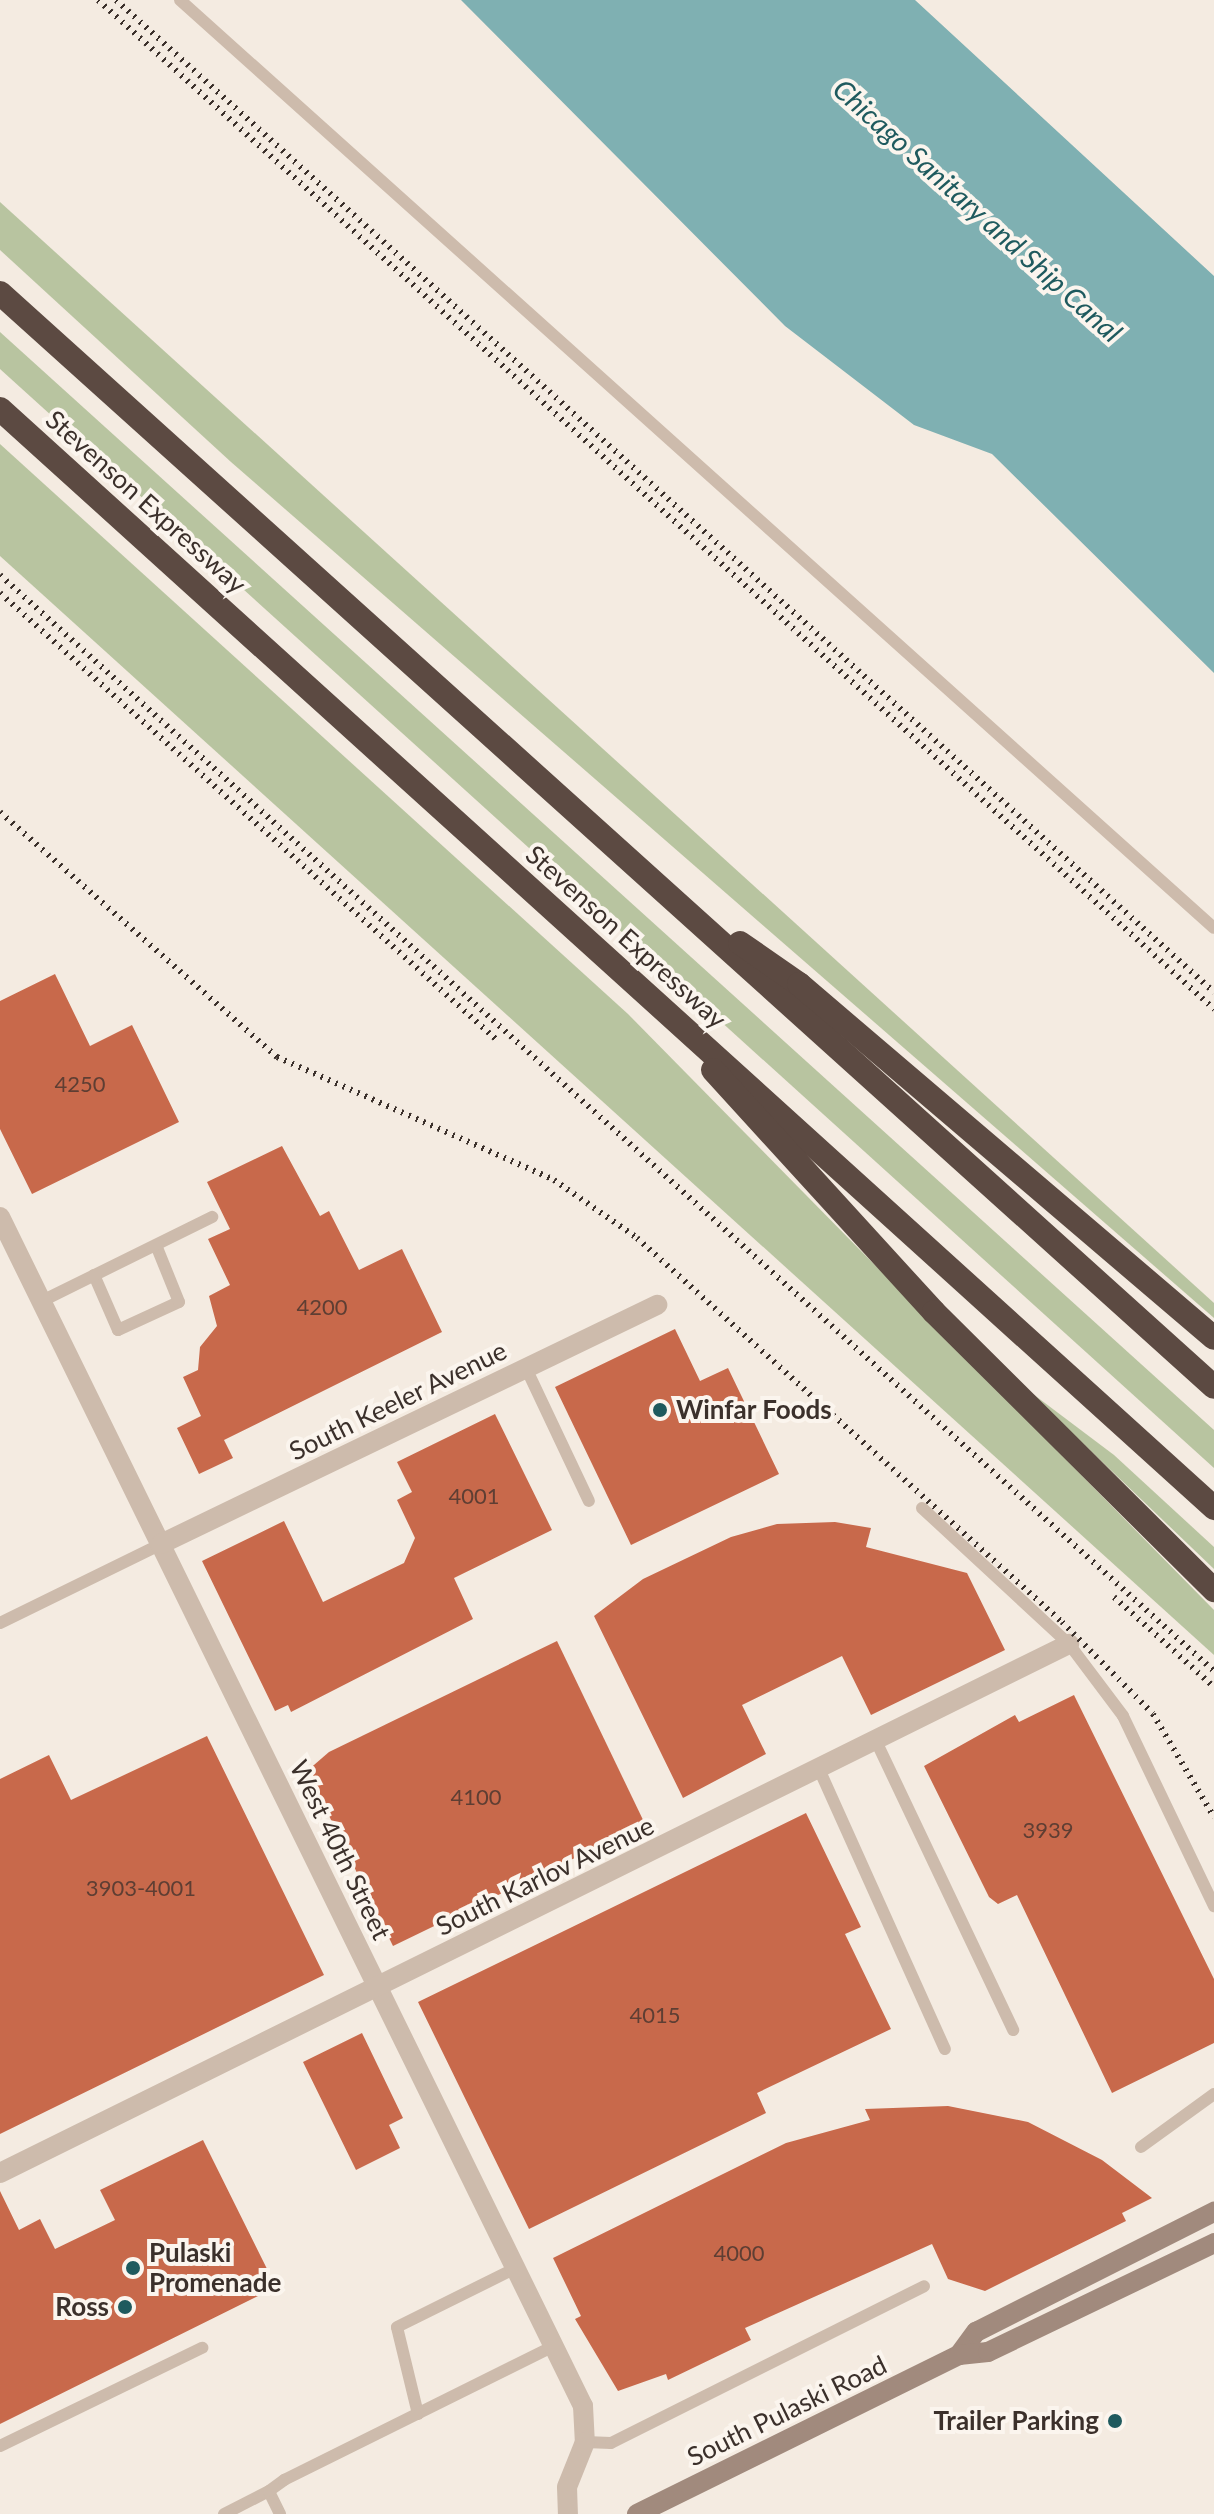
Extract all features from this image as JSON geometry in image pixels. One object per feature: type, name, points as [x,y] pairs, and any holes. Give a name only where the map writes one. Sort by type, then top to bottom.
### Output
[{"type":"highway","points":[[0,293],[1214,1387]]},
{"type":"highway","name":"Stevenson Expressway","points":[[0,409],[1214,1508]]},
{"type":"highway","points":[[662,890],[799,984],[1214,1338]]},
{"type":"highway","points":[[649,995],[934,1312],[1214,1590]]},
{"type":"main road","name":"South Pulaski Road","points":[[959,2355],[976,2332],[1214,2212]]},
{"type":"main road","name":"South Pulaski Road","points":[[637,2514],[959,2355],[988,2352],[1214,2243]]},
{"type":"street","name":"West 40th Street","points":[[0,1217],[583,2406],[585,2442],[567,2487],[568,2514]]},
{"type":"street","name":"South Keeler Avenue","points":[[161,1544],[657,1305]]},
{"type":"street","name":"South Karlov Avenue","points":[[0,2173],[1069,1644]]},
{"type":"lane","points":[[180,0],[1214,928]]},
{"type":"lane","points":[[42,1301],[212,1217]]},
{"type":"lane","points":[[94,1275],[118,1330],[179,1302],[156,1245]]},
{"type":"lane","points":[[526,1368],[589,1501]]},
{"type":"lane","points":[[922,1508],[1069,1644],[1123,1716],[1214,1906]]},
{"type":"lane","points":[[0,1623],[161,1544]]},
{"type":"lane","points":[[876,1741],[1013,2030]]},
{"type":"lane","points":[[819,1769],[945,2049]]},
{"type":"lane","points":[[1141,2147],[1214,2094]]},
{"type":"lane","points":[[418,2414],[397,2327],[516,2268]]},
{"type":"lane","points":[[585,2442],[611,2443],[924,2286]]},
{"type":"lane","points":[[224,2514],[554,2346]]},
{"type":"lane","points":[[0,2446],[202,2348]]},
{"type":"lane","points":[[269,2491],[280,2514]]},
{"type":"green space","points":[[0,202],[1214,1303],[1214,1318],[231,462],[0,250]]},
{"type":"green space","points":[[0,332],[1214,1430],[1214,1468],[0,369]]},
{"type":"green space","points":[[0,444],[628,1014],[1214,1610],[1214,1655],[0,556]]},
{"type":"green space","points":[[1025,1388],[1114,1455],[1214,1547],[1214,1569]]},
{"type":"water","name":"Chicago Sanitary and Ship Canal","points":[[461,0],[915,0],[1214,276],[1214,673],[992,454],[914,425],[785,326]]},
{"type":"building","points":[[55,974],[90,1046],[132,1025],[179,1122],[32,1194],[0,1129],[0,1001]]},
{"type":"building","points":[[282,1146],[320,1216],[329,1211],[359,1270],[402,1249],[442,1332],[224,1440],[233,1458],[199,1474],[177,1428],[201,1416],[183,1377],[198,1370],[200,1347],[217,1326],[209,1296],[230,1285],[208,1239],[230,1229],[207,1182]]},
{"type":"building","points":[[675,1329],[700,1381],[728,1368],[779,1474],[631,1545],[555,1387]]},
{"type":"building","points":[[495,1414],[552,1530],[454,1578],[473,1619],[291,1712],[288,1705],[275,1711],[202,1561],[284,1521],[323,1602],[404,1563],[415,1538],[397,1500],[412,1492],[397,1462]]},
{"type":"building","points":[[835,1522],[871,1528],[866,1547],[967,1573],[1005,1650],[871,1715],[842,1656],[742,1705],[766,1754],[683,1798],[594,1616],[643,1579],[731,1537],[777,1524]]},
{"type":"building","points":[[557,1641],[645,1824],[393,1946],[307,1771],[329,1752]]},
{"type":"building","points":[[1074,1695],[1214,1979],[1214,2043],[1112,2093],[1017,1895],[998,1904],[989,1897],[924,1766],[1015,1715],[1019,1722]]},
{"type":"building","points":[[207,1736],[324,1975],[0,2134],[0,1779],[49,1755],[71,1800]]},
{"type":"building","points":[[806,1813],[861,1927],[845,1934],[891,2029],[757,2093],[766,2113],[529,2229],[418,2002]]},
{"type":"building","points":[[362,2033],[403,2118],[389,2125],[400,2148],[356,2170],[303,2062]]},
{"type":"building","points":[[948,2106],[1028,2122],[1102,2160],[1152,2198],[1122,2213],[1126,2221],[985,2291],[948,2279],[932,2244],[745,2328],[751,2340],[668,2380],[666,2374],[618,2391],[575,2319],[581,2316],[553,2258],[786,2143],[870,2120],[865,2109]]},
{"type":"building","name":"Pulaski Promenade","points":[[203,2140],[276,2287],[0,2424],[0,2191],[19,2230],[40,2219],[55,2249],[115,2220],[100,2190]]},
{"type":"railway","points":[[98,0],[1214,1009]]},
{"type":"railway","points":[[116,0],[1214,992]]},
{"type":"railway","points":[[0,575],[1214,1671]]},
{"type":"railway","points":[[0,593],[499,1042]]},
{"type":"railway","points":[[0,812],[277,1057],[554,1180],[637,1238],[1062,1622],[1153,1714],[1214,1817]]},
{"type":"railway","points":[[1114,1597],[1214,1687]]},
{"type":"place","name":"Winfar Foods","points":[[660,1410]]},
{"type":"place","name":"Pulaski Promenade","points":[[133,2268]]},
{"type":"place","name":"Ross","points":[[125,2307]]},
{"type":"place","name":"Trailer Parking","points":[[1115,2421]]}]
